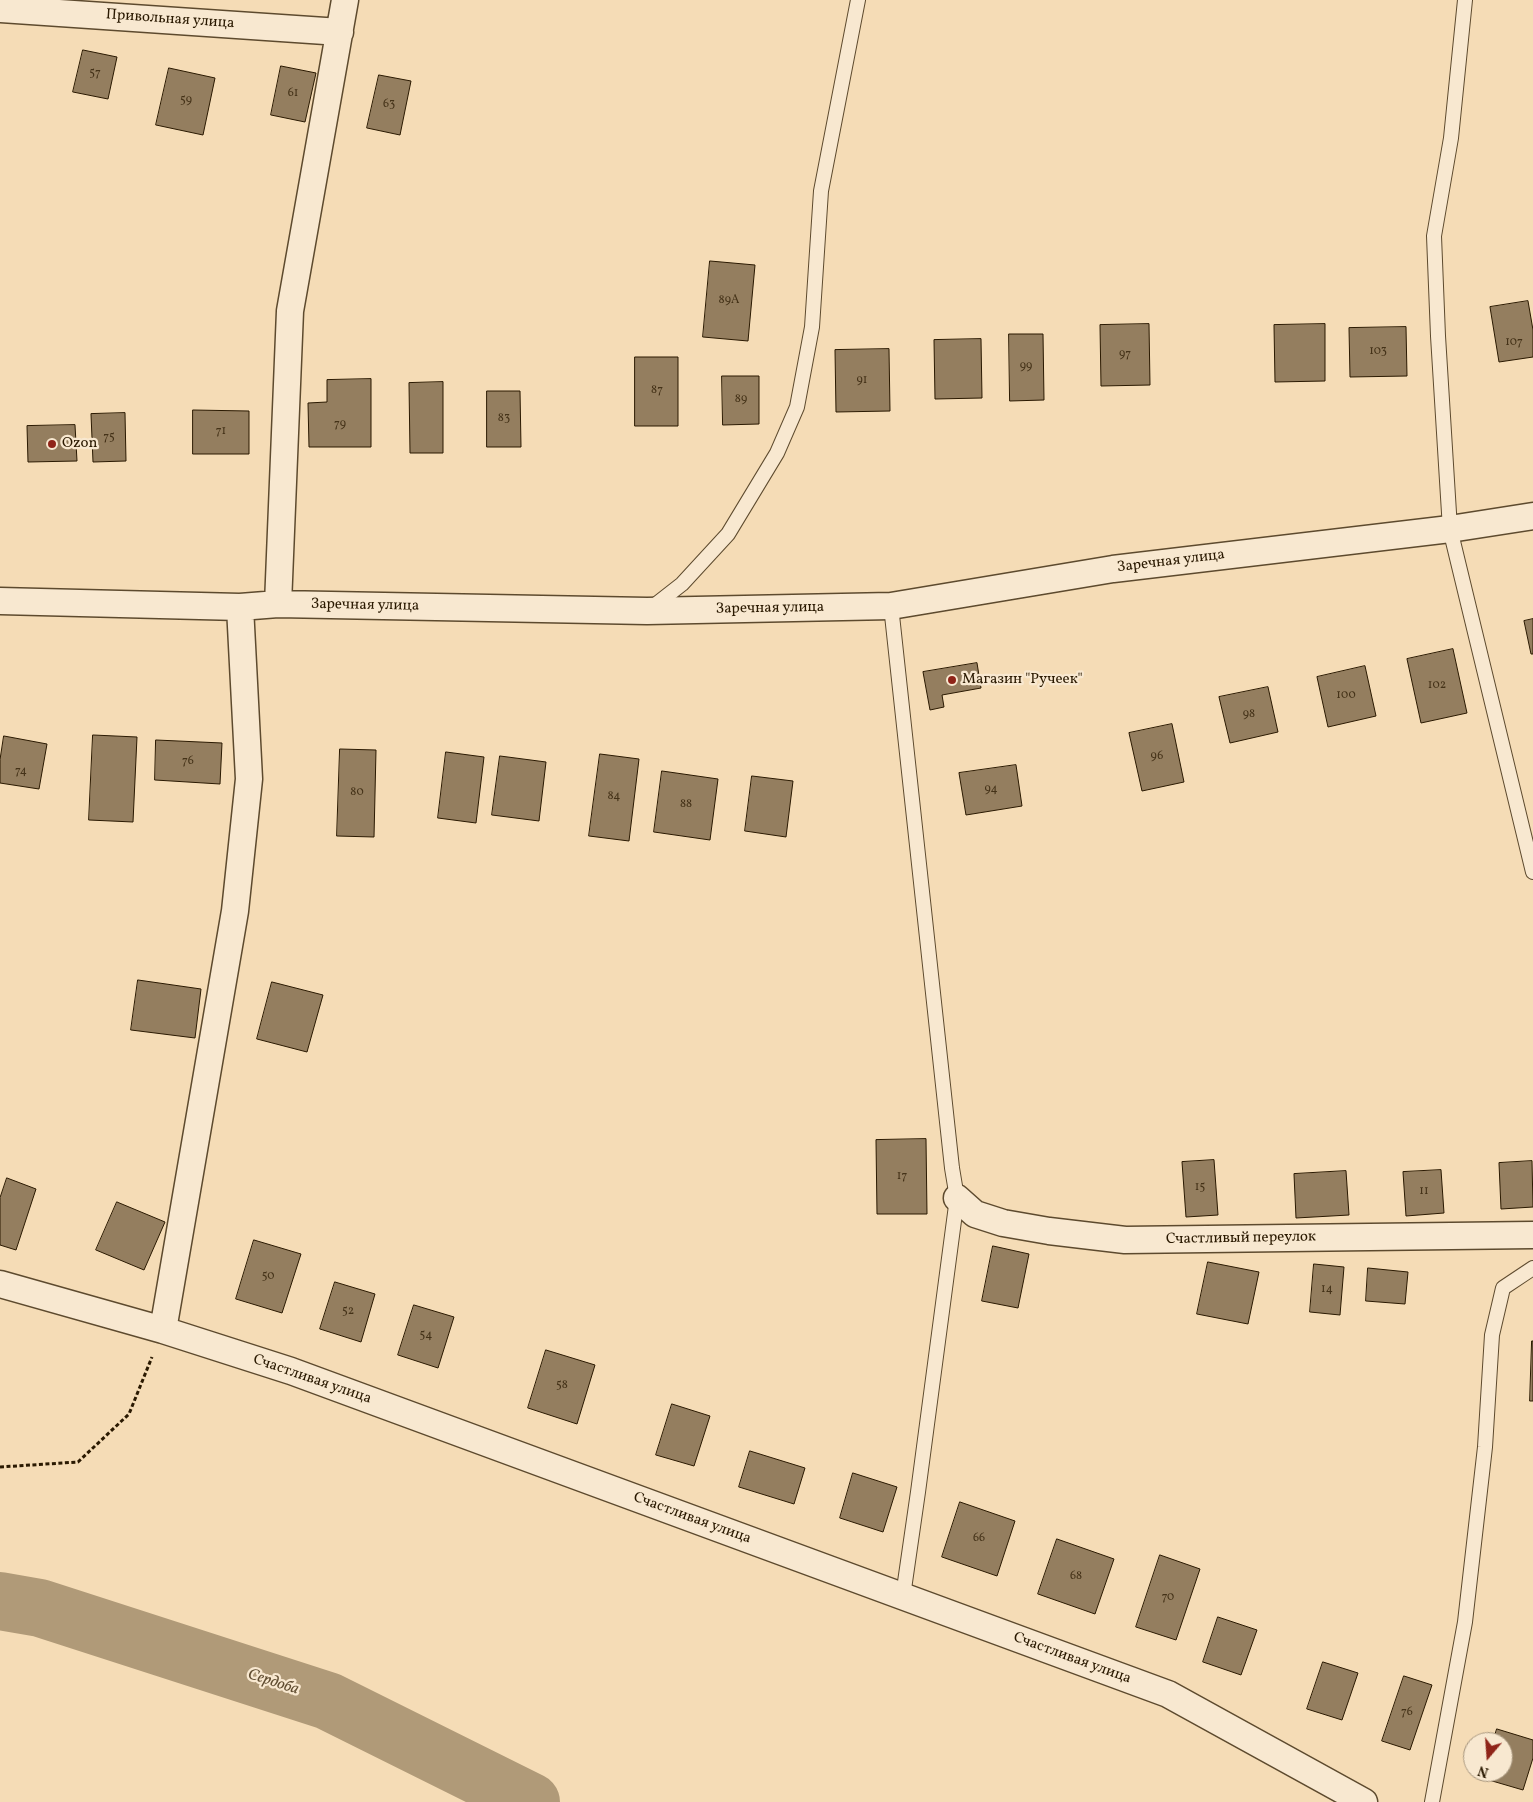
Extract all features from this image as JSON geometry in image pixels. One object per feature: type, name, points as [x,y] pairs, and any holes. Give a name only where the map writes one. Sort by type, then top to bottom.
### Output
[{"type":"street","points":[[278,604],[290,311],[345,0]]},
{"type":"street","name":"Привольная улица","points":[[0,9],[340,32]]},
{"type":"street","name":"Заречная улица","points":[[0,601],[240,607],[278,604],[647,611],[892,606],[1114,569],[1450,530],[1533,516]]},
{"type":"street","points":[[163,1330],[235,911],[249,779],[240,607]]},
{"type":"street","name":"Счастливый переулок","points":[[957,1198],[975,1214],[1003,1223],[1125,1240],[1533,1236]]},
{"type":"street","name":"Счастливая улица","points":[[0,1284],[163,1330],[291,1371],[1168,1694],[1364,1802]]},
{"type":"lane","points":[[647,611],[682,584],[728,534],[777,452],[797,407],[812,327],[821,191],[858,0]]},
{"type":"lane","points":[[1465,0],[1451,138],[1434,236],[1450,530],[1533,872]]},
{"type":"lane","points":[[892,606],[951,1158],[957,1198],[903,1596]]},
{"type":"lane","points":[[1432,1802],[1465,1622],[1485,1447],[1492,1334],[1503,1288],[1533,1268]]},
{"type":"path","points":[[0,1467],[78,1462],[129,1414],[163,1330]]},
{"type":"building","points":[[83,50],[117,57],[108,99],[73,92]]},
{"type":"building","points":[[281,66],[316,73],[305,122],[271,115]]},
{"type":"building","points":[[169,68],[215,78],[203,135],[156,125]]},
{"type":"building","points":[[379,75],[411,81],[400,135],[367,128]]},
{"type":"building","points":[[710,261],[755,265],[748,341],[703,337]]},
{"type":"building","points":[[1528,301],[1533,330],[1533,357],[1499,362],[1490,307]]},
{"type":"building","points":[[1149,324],[1150,385],[1101,386],[1100,325]]},
{"type":"building","points":[[1325,324],[1325,381],[1275,382],[1274,325]]},
{"type":"building","points":[[1406,327],[1407,376],[1350,377],[1349,328]]},
{"type":"building","points":[[1009,334],[1043,334],[1044,400],[1010,401]]},
{"type":"building","points":[[981,339],[982,398],[935,399],[934,340]]},
{"type":"building","points":[[889,349],[890,411],[836,412],[835,350]]},
{"type":"building","points":[[635,357],[678,357],[678,426],[635,426]]},
{"type":"building","points":[[722,376],[759,376],[759,424],[723,425]]},
{"type":"building","points":[[371,379],[371,447],[309,447],[308,403],[327,402],[327,380]]},
{"type":"building","points":[[443,382],[443,453],[410,453],[409,383]]},
{"type":"building","points":[[487,391],[520,391],[521,447],[487,447]]},
{"type":"building","points":[[193,410],[249,411],[249,454],[193,454]]},
{"type":"building","points":[[125,413],[126,461],[93,462],[91,414]]},
{"type":"building","points":[[75,425],[77,461],[28,462],[27,426]]},
{"type":"building","points":[[1533,619],[1533,654],[1531,654],[1524,621]]},
{"type":"building","points":[[1453,649],[1467,713],[1421,723],[1407,659]]},
{"type":"building","name":"Магазин \"Ручеек\"","points":[[977,663],[981,688],[942,695],[944,707],[930,710],[923,672]]},
{"type":"building","points":[[1365,666],[1376,716],[1328,727],[1317,677]]},
{"type":"building","points":[[1268,687],[1278,732],[1230,743],[1219,697]]},
{"type":"building","points":[[1172,724],[1184,782],[1142,791],[1129,733]]},
{"type":"building","points":[[93,735],[137,737],[133,822],[89,820]]},
{"type":"building","points":[[4,736],[47,744],[39,789],[0,783],[0,760]]},
{"type":"building","points":[[156,740],[222,743],[220,784],[155,780]]},
{"type":"building","points":[[340,749],[376,750],[374,837],[337,836]]},
{"type":"building","points":[[446,752],[484,757],[476,823],[438,818]]},
{"type":"building","points":[[600,754],[639,759],[629,841],[589,836]]},
{"type":"building","points":[[500,756],[546,762],[539,821],[492,815]]},
{"type":"building","points":[[1016,765],[1022,806],[966,815],[959,773]]},
{"type":"building","points":[[662,771],[718,779],[710,840],[654,832]]},
{"type":"building","points":[[752,776],[793,781],[786,837],[745,831]]},
{"type":"building","points":[[138,980],[201,989],[195,1038],[131,1030]]},
{"type":"building","points":[[272,982],[323,995],[307,1052],[257,1039]]},
{"type":"building","points":[[926,1139],[927,1214],[877,1214],[876,1140]]},
{"type":"building","points":[[1214,1160],[1218,1215],[1186,1217],[1182,1162]]},
{"type":"building","points":[[1532,1161],[1533,1207],[1501,1209],[1499,1163]]},
{"type":"building","points":[[1441,1170],[1444,1213],[1406,1216],[1403,1172]]},
{"type":"building","points":[[1346,1171],[1349,1215],[1296,1218],[1294,1174]]},
{"type":"building","points":[[7,1178],[36,1189],[16,1250],[0,1245],[0,1198]]},
{"type":"building","points":[[117,1202],[165,1222],[144,1270],[96,1250]]},
{"type":"building","points":[[254,1240],[301,1254],[282,1313],[236,1299]]},
{"type":"building","points":[[993,1246],[1029,1254],[1018,1308],[982,1301]]},
{"type":"building","points":[[1208,1262],[1259,1272],[1248,1324],[1197,1314]]},
{"type":"building","points":[[1314,1264],[1344,1267],[1340,1315],[1310,1312]]},
{"type":"building","points":[[1368,1268],[1408,1272],[1405,1304],[1366,1301]]},
{"type":"building","points":[[335,1282],[375,1294],[361,1342],[320,1329]]},
{"type":"building","points":[[414,1305],[454,1317],[438,1368],[398,1355]]},
{"type":"building","points":[[1532,1341],[1533,1401],[1530,1401]]},
{"type":"building","points":[[546,1350],[595,1365],[577,1424],[528,1408]]},
{"type":"building","points":[[672,1404],[710,1416],[694,1466],[656,1455]]},
{"type":"building","points":[[750,1451],[805,1468],[794,1504],[739,1487]]},
{"type":"building","points":[[853,1473],[897,1487],[883,1532],[840,1518]]},
{"type":"building","points":[[960,1502],[1015,1521],[997,1576],[942,1557]]},
{"type":"building","points":[[1057,1539],[1114,1559],[1095,1614],[1038,1594]]},
{"type":"building","points":[[1160,1555],[1200,1569],[1176,1640],[1136,1627]]},
{"type":"building","points":[[1218,1617],[1257,1630],[1241,1675],[1203,1662]]},
{"type":"building","points":[[1323,1662],[1358,1673],[1342,1720],[1307,1709]]},
{"type":"building","points":[[1404,1676],[1432,1685],[1410,1750],[1382,1741]]},
{"type":"building","points":[[1497,1729],[1507,1732],[1496,1732]]},
{"type":"building","points":[[1513,1734],[1533,1740],[1533,1758],[1523,1790],[1496,1782],[1513,1782]]},
{"type":"waterway","name":"Сердоба","points":[[0,1601],[40,1608],[328,1701],[531,1802]]},
{"type":"place","name":"Ozon","points":[[52,444]]},
{"type":"place","name":"Магазин \"Ручеек\"","points":[[952,680]]}]
